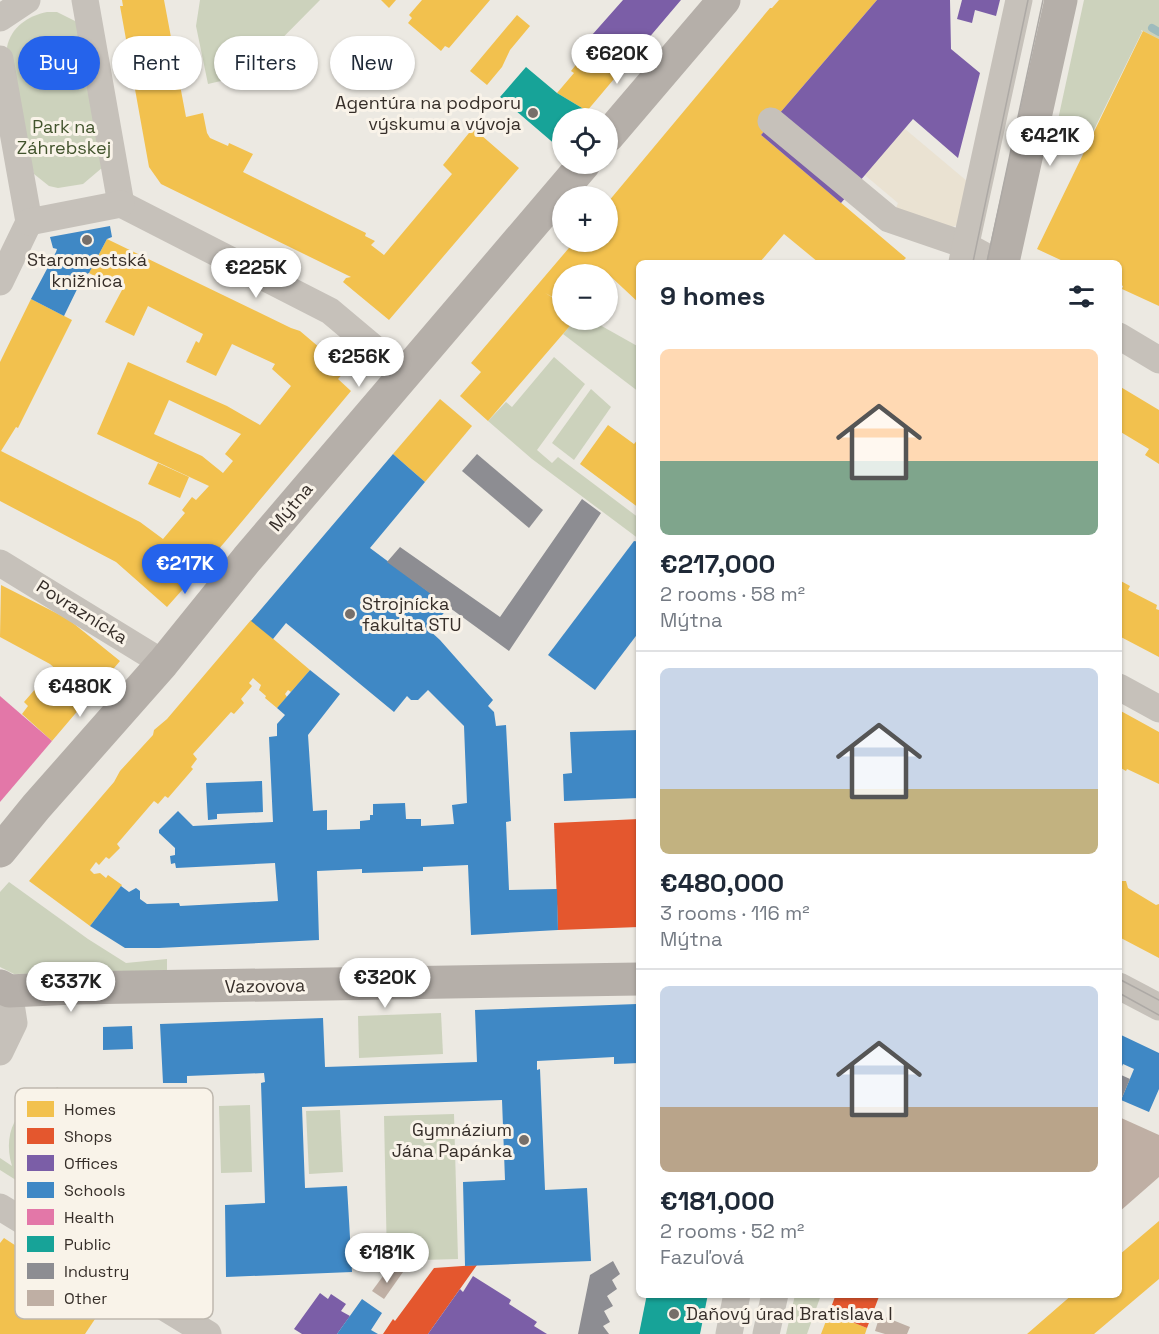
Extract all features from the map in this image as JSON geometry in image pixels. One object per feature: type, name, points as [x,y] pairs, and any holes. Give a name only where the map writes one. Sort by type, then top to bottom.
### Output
[{"type":"main road","points":[[618,124],[724,0]]},
{"type":"main road","points":[[1003,260],[1061,0]]},
{"type":"main road","name":"Mýtna","points":[[0,851],[163,663],[247,559],[575,174]]},
{"type":"main road","name":"Vazovova","points":[[4,989],[636,979]]},
{"type":"street","points":[[0,18],[27,0]]},
{"type":"street","points":[[85,0],[121,204]]},
{"type":"street","points":[[963,254],[1019,0]]},
{"type":"street","points":[[0,59],[30,222],[0,282]]},
{"type":"street","points":[[771,122],[889,219],[963,254],[988,260]]},
{"type":"street","points":[[30,222],[121,204],[330,311],[405,374]]},
{"type":"street","points":[[1122,338],[1159,360]]},
{"type":"street","name":"Povraznícka","points":[[0,563],[163,663]]},
{"type":"street","points":[[1122,689],[1159,709]]},
{"type":"street","points":[[0,870],[25,838],[36,807]]},
{"type":"street","points":[[1122,988],[1159,1007]]},
{"type":"street","points":[[0,1052],[14,1023],[4,989]]},
{"type":"street","points":[[0,1207],[15,1216]]},
{"type":"street","points":[[729,1334],[736,1298]]},
{"type":"street","points":[[766,1334],[774,1298]]},
{"type":"street","points":[[183,1319],[208,1334]]},
{"type":"green space","points":[[200,0],[320,0],[284,36],[214,36],[214,83],[208,84],[202,55],[202,36],[198,36],[196,26]]},
{"type":"green space","points":[[1084,0],[1159,0],[1159,39],[1141,30],[1085,148],[1054,138]]},
{"type":"green space","name":"Park na Záhrebskej","points":[[57,12],[77,22],[80,36],[18,36],[18,90],[89,90],[103,167],[83,184],[58,188],[49,186],[34,174],[18,114],[7,47],[16,28],[33,16]]},
{"type":"green space","points":[[566,330],[609,330],[636,345],[636,390],[563,334]]},
{"type":"green space","points":[[554,357],[585,384],[537,450],[552,463],[558,457],[636,516],[636,537],[532,459],[488,421],[506,402],[512,407]]},
{"type":"green space","points":[[591,389],[611,407],[574,460],[552,443]]},
{"type":"green space","points":[[9,882],[88,939],[126,963],[167,959],[167,972],[14,974],[0,967],[0,892]]},
{"type":"green space","points":[[441,1013],[443,1054],[359,1058],[358,1016]]},
{"type":"green space","points":[[250,1105],[252,1172],[221,1173],[219,1106]]},
{"type":"green space","points":[[340,1110],[343,1172],[309,1174],[306,1111]]},
{"type":"green space","points":[[454,1114],[458,1259],[387,1261],[384,1116]]},
{"type":"green space","points":[[15,1122],[15,1179],[0,1170],[0,1158],[12,1166],[9,1139]]},
{"type":"green space","points":[[794,1298],[820,1298],[807,1334],[786,1334]]},
{"type":"shaded area","points":[[836,71],[974,187],[958,225],[951,227],[894,213],[898,203],[797,118]]},
{"type":"building: Homes","points":[[122,0],[164,0],[171,36],[125,36],[120,6],[123,6]]},
{"type":"building: Homes","points":[[381,0],[396,0],[389,8]]},
{"type":"building: Homes","points":[[422,0],[490,0],[449,48],[445,46],[441,51],[408,23],[412,18],[409,15]]},
{"type":"building: Homes","points":[[779,0],[877,0],[761,135],[906,258],[904,260],[816,260],[784,234],[762,260],[636,260],[636,300],[618,283],[618,264],[555,264],[565,252],[618,252],[618,190]]},
{"type":"building: Homes","points":[[517,15],[530,26],[510,50],[502,67],[487,85],[470,71]]},
{"type":"building: Homes","points":[[1143,31],[1159,39],[1159,306],[1122,289],[1122,260],[1061,260],[1037,249]]},
{"type":"building: Homes","points":[[588,56],[619,73],[590,108],[582,108],[557,93],[574,73],[571,71],[579,61],[582,62]]},
{"type":"building: Homes","points":[[135,90],[181,90],[186,117],[203,113],[210,138],[228,146],[229,143],[253,154],[243,172],[366,233],[365,236],[375,241],[371,245],[384,255],[452,174],[443,165],[473,128],[519,168],[389,320],[343,282],[346,278],[351,277],[161,184],[149,167]]},
{"type":"building: Homes","points":[[107,239],[300,331],[346,370],[338,379],[351,391],[224,543],[167,607],[116,562],[0,501],[0,362],[31,299],[72,320],[18,428],[16,427],[1,451],[140,522],[163,539],[185,513],[182,510],[192,497],[196,500],[209,486],[97,434],[128,362],[227,406],[260,425],[291,386],[272,369],[275,364],[232,344],[216,376],[186,362],[196,341],[199,343],[203,334],[148,306],[134,336],[105,322],[122,290],[89,273]],"holes":[[[169,400],[241,434],[225,454],[233,461],[223,473],[202,456],[154,434]]]},
{"type":"building: Homes","points":[[552,268],[552,297],[545,293],[552,297],[552,330],[566,330],[488,421],[460,396],[481,372],[471,363]]},
{"type":"building: Homes","points":[[1122,388],[1159,410],[1159,464],[1145,455],[1149,449],[1122,433]]},
{"type":"building: Homes","points":[[440,399],[472,426],[425,482],[393,454]]},
{"type":"building: Homes","points":[[608,425],[634,444],[636,442],[636,506],[580,464]]},
{"type":"building: Homes","points":[[158,463],[189,477],[180,498],[148,484]]},
{"type":"building: Homes","points":[[1122,582],[1130,586],[1128,590],[1157,605],[1156,609],[1159,610],[1159,657],[1122,638]]},
{"type":"building: Homes","points":[[1,585],[68,619],[120,661],[52,741],[22,714],[28,706],[24,702],[37,687],[44,693],[49,687],[47,685],[59,672],[50,664],[0,637]]},
{"type":"building: Homes","points":[[251,620],[310,670],[291,692],[288,690],[285,694],[287,697],[277,708],[265,698],[266,696],[259,690],[261,685],[253,678],[249,683],[252,686],[241,699],[244,703],[234,714],[231,712],[193,754],[197,759],[191,767],[193,769],[168,798],[165,796],[158,804],[154,801],[117,844],[120,848],[109,859],[106,857],[99,865],[96,862],[90,870],[106,878],[108,875],[122,885],[90,926],[29,881],[114,782],[120,771],[153,735],[154,730],[167,719]]},
{"type":"building: Homes","points":[[1122,712],[1159,732],[1159,784],[1127,769],[1126,771],[1122,769]]},
{"type":"building: Homes","points":[[1122,881],[1126,881],[1128,888],[1156,905],[1159,904],[1159,958],[1122,939]]},
{"type":"building: Homes","points":[[1159,1221],[1159,1279],[1094,1334],[1027,1334],[1068,1298],[1122,1298],[1122,1252]]},
{"type":"building: Homes","points":[[4,1238],[15,1245],[15,1319],[95,1319],[85,1334],[0,1334],[0,1243]]},
{"type":"building: Homes","points":[[829,1313],[867,1328],[865,1334],[821,1334]]},
{"type":"building: Shops","points":[[636,819],[636,927],[558,930],[554,823]]},
{"type":"building: Shops","points":[[477,1265],[428,1334],[383,1334],[434,1268]]},
{"type":"building: Shops","points":[[835,1298],[878,1298],[867,1328],[829,1313]]},
{"type":"building: Offices","points":[[623,0],[681,0],[619,73],[581,51]]},
{"type":"building: Offices","points":[[877,0],[950,0],[951,49],[980,73],[958,158],[913,119],[841,203],[761,135]]},
{"type":"building: Offices","points":[[962,0],[1000,0],[996,16],[975,10],[972,23],[957,19]]},
{"type":"building: Offices","points":[[473,1276],[511,1300],[509,1304],[537,1322],[534,1326],[547,1334],[428,1334],[460,1289],[463,1292]]},
{"type":"building: Offices","points":[[320,1293],[328,1299],[331,1294],[346,1304],[341,1311],[350,1316],[337,1334],[302,1334],[294,1329]]},
{"type":"building: Schools","points":[[110,226],[112,237],[107,239],[89,273],[84,275],[64,316],[31,299],[57,249],[53,248],[50,237]]},
{"type":"building: Schools","points":[[393,454],[425,482],[370,548],[449,607],[429,630],[493,700],[488,706],[494,712],[496,726],[506,725],[511,821],[506,822],[509,890],[557,889],[558,930],[471,935],[468,865],[423,867],[423,871],[362,873],[362,869],[317,871],[319,940],[125,948],[90,926],[121,886],[129,892],[136,888],[140,891],[140,899],[147,904],[179,903],[180,906],[278,901],[275,863],[176,868],[175,863],[171,864],[170,856],[175,855],[175,848],[159,833],[159,830],[178,811],[193,826],[273,822],[269,737],[277,736],[277,724],[285,715],[277,708],[310,670],[340,694],[308,735],[313,811],[327,810],[327,830],[360,829],[360,821],[370,820],[370,815],[373,815],[373,804],[405,803],[406,819],[421,819],[421,826],[454,824],[452,805],[467,803],[464,726],[428,690],[418,700],[411,700],[407,696],[394,712],[286,623],[273,639],[251,621]]},
{"type":"building: Schools","points":[[634,541],[636,541],[636,636],[595,690],[548,655]]},
{"type":"building: Schools","points":[[636,730],[636,798],[564,801],[563,774],[572,773],[570,732]]},
{"type":"building: Schools","points":[[262,781],[263,812],[217,814],[217,819],[208,820],[206,783]]},
{"type":"building: Schools","points":[[636,1004],[636,1063],[614,1064],[614,1057],[537,1061],[537,1070],[540,1069],[545,1190],[587,1188],[591,1261],[465,1266],[463,1182],[505,1180],[502,1100],[302,1107],[305,1188],[347,1186],[352,1272],[226,1277],[225,1205],[265,1203],[261,1083],[265,1082],[264,1073],[187,1076],[187,1083],[163,1083],[160,1024],[323,1018],[325,1067],[477,1062],[475,1010]]},
{"type":"building: Schools","points":[[132,1026],[133,1049],[103,1050],[103,1027]]},
{"type":"building: Schools","points":[[1122,1035],[1159,1053],[1159,1089],[1149,1112],[1122,1100],[1134,1069],[1123,1064],[1122,1066]]},
{"type":"building: Schools","points":[[362,1299],[382,1313],[371,1330],[378,1334],[337,1334]]},
{"type":"building: Health","points":[[0,696],[52,741],[0,802]]},
{"type":"building: Public","points":[[526,67],[557,93],[582,108],[552,108],[552,142],[500,97]]},
{"type":"building: Public","name":"Daňový úrad Bratislava I","points":[[646,1298],[707,1298],[700,1334],[639,1334]]},
{"type":"building: Industry","points":[[477,454],[543,510],[529,528],[462,471]]},
{"type":"building: Industry","points":[[582,499],[601,513],[509,651],[387,562],[400,547],[500,617]]},
{"type":"building: Industry","points":[[1122,1075],[1130,1079],[1122,1098]]},
{"type":"building: Industry","points":[[613,1261],[620,1274],[612,1280],[617,1289],[607,1296],[613,1306],[604,1311],[610,1322],[603,1326],[609,1334],[578,1334],[590,1275]]},
{"type":"building: Other","points":[[1122,1118],[1159,1135],[1159,1177],[1122,1209]]},
{"type":"building: Other","points":[[386,1272],[403,1272],[384,1299],[372,1291]]},
{"type":"building: Other","points":[[880,1315],[910,1327],[907,1334],[885,1334],[875,1331]]},
{"type":"waterway","points":[[1152,28],[1159,32]]},
{"type":"tram line","points":[[973,260],[1028,0]]},
{"type":"tram line","points":[[987,260],[1043,0]]},
{"type":"tram line","points":[[1122,981],[1159,1000]]},
{"type":"tram line","points":[[1122,995],[1159,1015]]},
{"type":"place","name":"Agentúra na podporu výskumu a vývoja","points":[[533,113]]},
{"type":"place","name":"Staromestská knižnica","points":[[87,240]]},
{"type":"place","name":"Strojnícka fakulta STU","points":[[350,614]]},
{"type":"place","name":"Gymnázium Jána Papánka","points":[[524,1140]]},
{"type":"place","name":"Daňový úrad Bratislava I","points":[[674,1314]]}]
